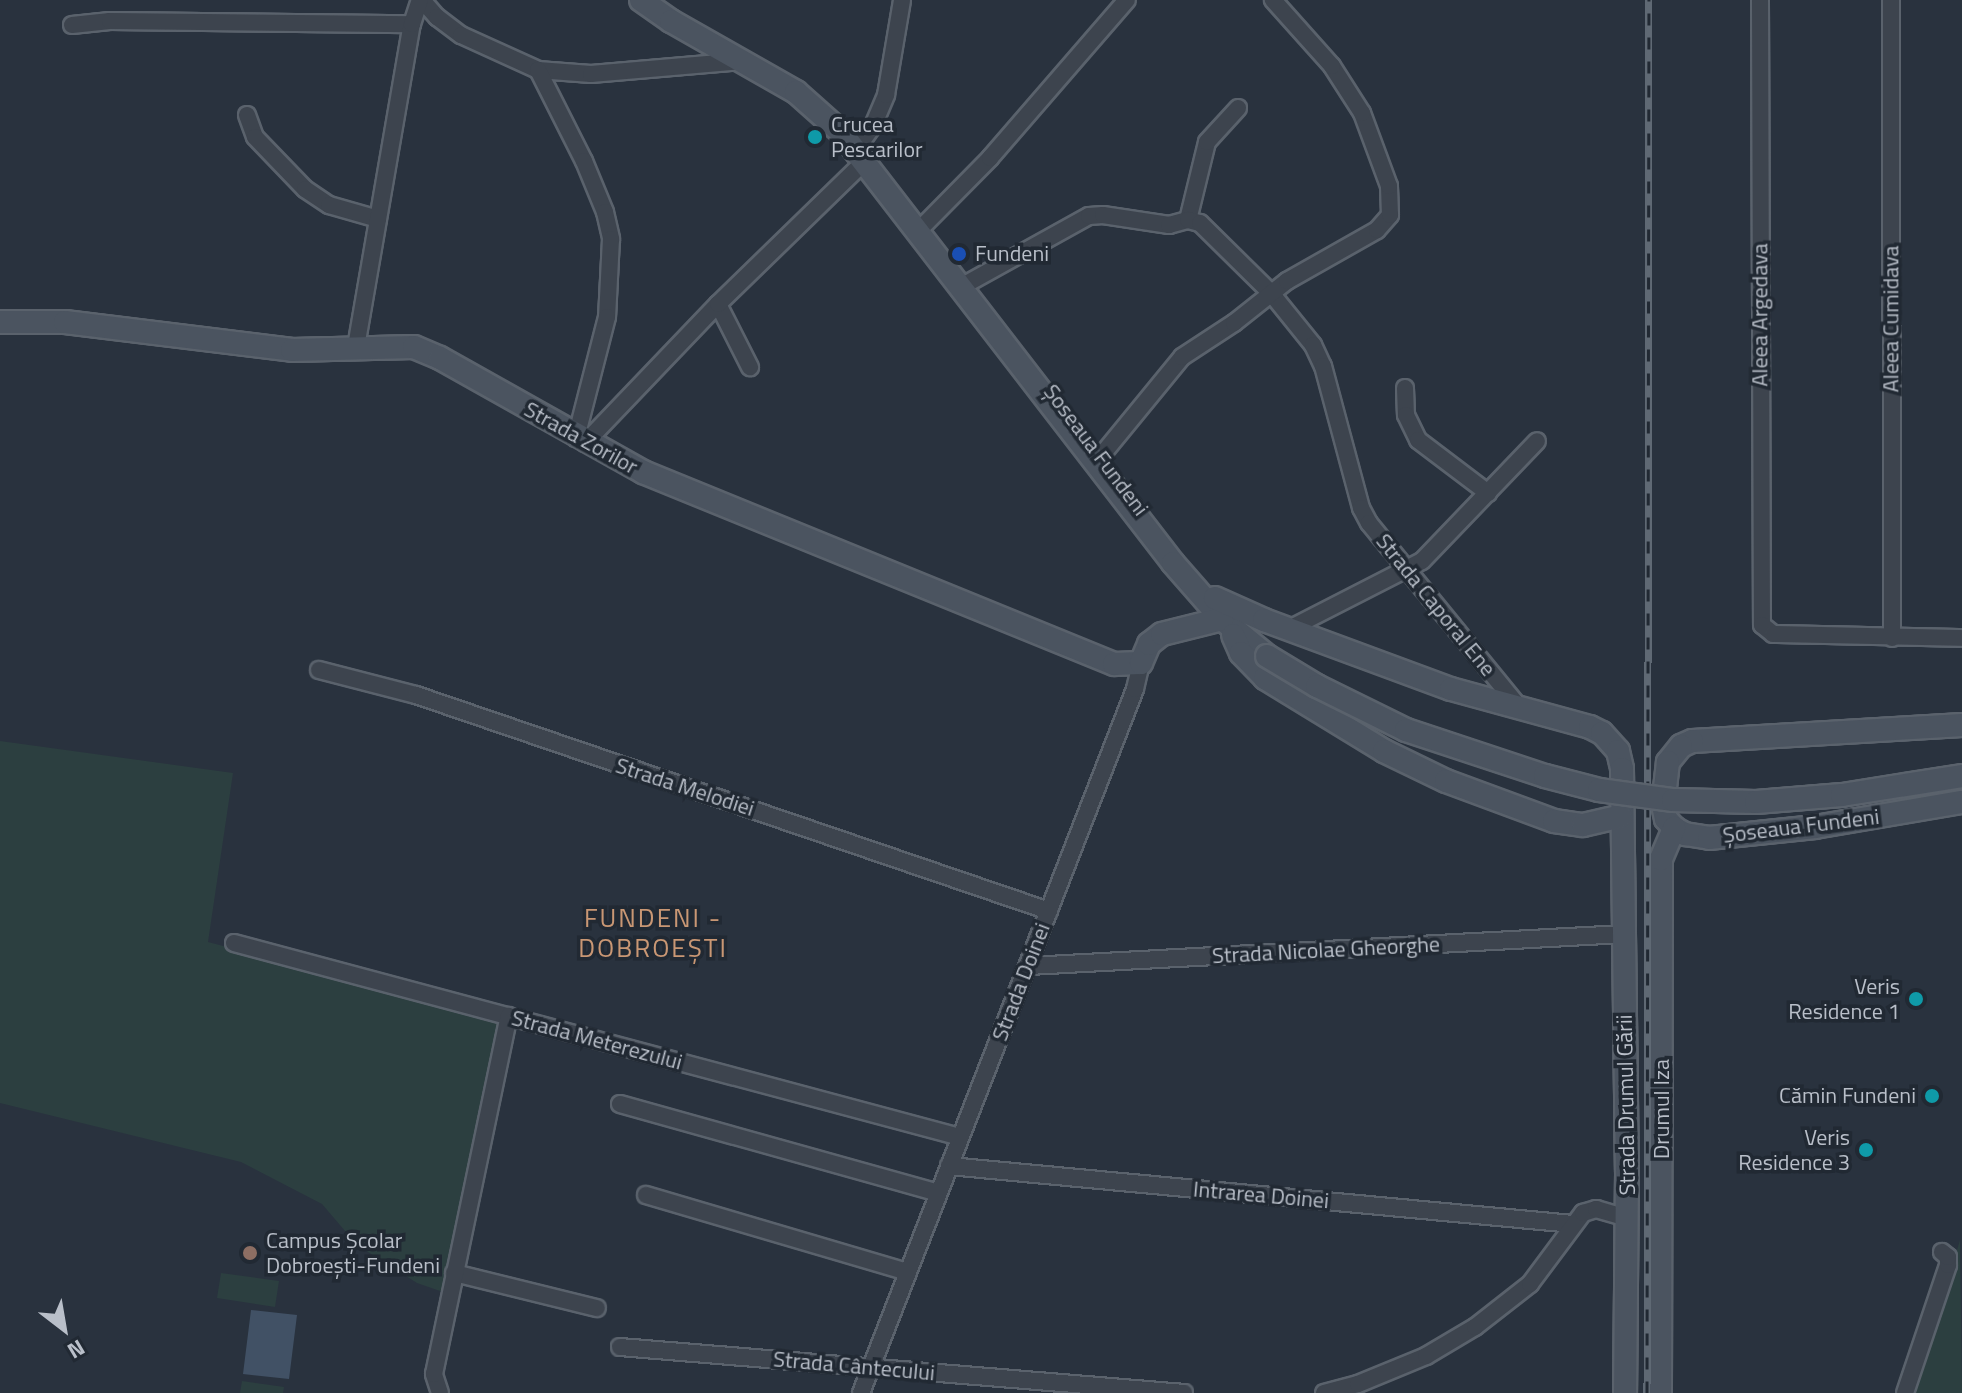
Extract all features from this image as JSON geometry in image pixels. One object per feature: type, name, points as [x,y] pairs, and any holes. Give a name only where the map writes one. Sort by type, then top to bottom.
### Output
[{"type":"street","points":[[356,347],[404,90],[412,24],[421,0],[461,35],[538,70],[591,74],[743,61]]},
{"type":"street","name":"Șoseaua Fundeni","points":[[641,0],[811,102],[864,151],[1152,536],[1222,614],[1352,688],[1408,715],[1547,761],[1613,776],[1676,785],[1758,787],[1844,780],[1962,762]]},
{"type":"street","name":"Șoseaua Fundeni","points":[[655,0],[804,87],[864,151],[925,224],[1222,614],[1241,653],[1265,678],[1340,725],[1434,775],[1502,805],[1554,821],[1583,825],[1621,816],[1622,769],[1612,742],[1590,727],[1277,643]]},
{"type":"street","points":[[581,440],[718,304],[864,151],[886,95],[902,0]]},
{"type":"street","points":[[925,224],[990,158],[1127,0]]},
{"type":"street","points":[[1101,456],[1171,367],[1314,263],[1386,223],[1392,207],[1389,186],[1362,113],[1349,90],[1273,0]]},
{"type":"street","name":"Aleea Argedava","points":[[1760,0],[1760,619],[1765,629],[1773,634],[1892,638]]},
{"type":"street","name":"Aleea Cumidava","points":[[1891,0],[1892,638]]},
{"type":"street","points":[[72,25],[110,21],[412,24]]},
{"type":"street","points":[[538,70],[584,161],[605,212],[611,239],[607,317],[581,440]]},
{"type":"street","points":[[968,283],[1089,216],[1103,215],[1169,225],[1188,220],[1207,142],[1238,108]]},
{"type":"street","points":[[247,115],[255,137],[305,189],[329,205],[378,219]]},
{"type":"street","name":"Strada Caporal Ene","points":[[1188,220],[1209,230],[1271,293],[1319,355],[1361,508],[1406,572],[1520,708]]},
{"type":"street","points":[[718,304],[750,367]]},
{"type":"street","name":"Strada Zorilor","points":[[0,322],[65,322],[292,350],[401,346],[427,352],[581,440],[662,481],[1114,664],[1141,663]]},
{"type":"street","points":[[1405,388],[1406,415],[1418,440],[1488,493]]},
{"type":"street","points":[[1277,643],[1406,572],[1443,542],[1537,441]]},
{"type":"street","name":"Șoseaua Fundeni","points":[[1222,614],[1277,643],[1350,703],[1427,738],[1599,790],[1673,800],[1756,802],[1842,795],[1962,776]]},
{"type":"street","name":"Strada Doinei","points":[[861,1393],[1029,966],[1135,689],[1149,644],[1162,634],[1222,614]]},
{"type":"street","points":[[1892,638],[1962,638]]},
{"type":"street","name":"Strada Melodiei","points":[[319,670],[416,695],[1049,911]]},
{"type":"street","points":[[1674,828],[1664,813],[1664,773],[1673,754],[1692,741],[1962,725]]},
{"type":"street","name":"Șoseaua Fundeni","points":[[1674,828],[1698,838],[1723,837],[1829,825],[1962,802]]},
{"type":"street","name":"Strada Drumul Gării","points":[[1621,816],[1627,1218],[1625,1393]]},
{"type":"street","name":"Drumul Iza","points":[[1660,1393],[1661,859],[1674,828]]},
{"type":"street","name":"Strada Nicolae Gheorghe","points":[[1029,966],[1623,934]]},
{"type":"street","name":"Strada Meterezului","points":[[234,943],[960,1137]]},
{"type":"street","points":[[440,1393],[434,1374],[509,1016]]},
{"type":"street","points":[[620,1104],[938,1193]]},
{"type":"street","name":"Intrarea Doinei","points":[[949,1166],[1573,1224]]},
{"type":"street","points":[[646,1195],[908,1272]]},
{"type":"street","points":[[1324,1393],[1358,1384],[1426,1356],[1475,1327],[1530,1284],[1557,1252],[1583,1213],[1596,1209],[1627,1218]]},
{"type":"street","points":[[1905,1393],[1948,1265],[1948,1257],[1942,1252]]},
{"type":"street","points":[[454,1273],[597,1308]]},
{"type":"street","name":"Strada Cântecului","points":[[620,1347],[1184,1393]]},
{"type":"shaded area","points":[[0,741],[233,773],[208,942],[500,1019],[443,1292],[417,1283],[357,1245],[322,1204],[241,1162],[0,1103]]},
{"type":"shaded area","points":[[1960,1240],[1962,1393],[1914,1393]]},
{"type":"shaded area","points":[[221,1273],[279,1281],[275,1307],[217,1298]]},
{"type":"shaded area","points":[[242,1381],[284,1387],[283,1393],[240,1393]]},
{"type":"water","points":[[251,1310],[297,1315],[289,1379],[243,1374]]},
{"type":"railway","points":[[1647,1393],[1649,0]]},
{"type":"place","name":"Crucea Pescarilor","points":[[815,137]]},
{"type":"place","name":"Fundeni","points":[[959,254]]},
{"type":"place","name":"Veris Residence 1","points":[[1916,999]]},
{"type":"place","name":"Cămin Fundeni","points":[[1932,1096]]},
{"type":"place","name":"Veris Residence 3","points":[[1866,1150]]},
{"type":"place","name":"Campus Școlar Dobroești-Fundeni","points":[[250,1253]]},
{"type":"district","name":"FUNDENI - DOBROEȘTI","points":[[653,933]]}]
